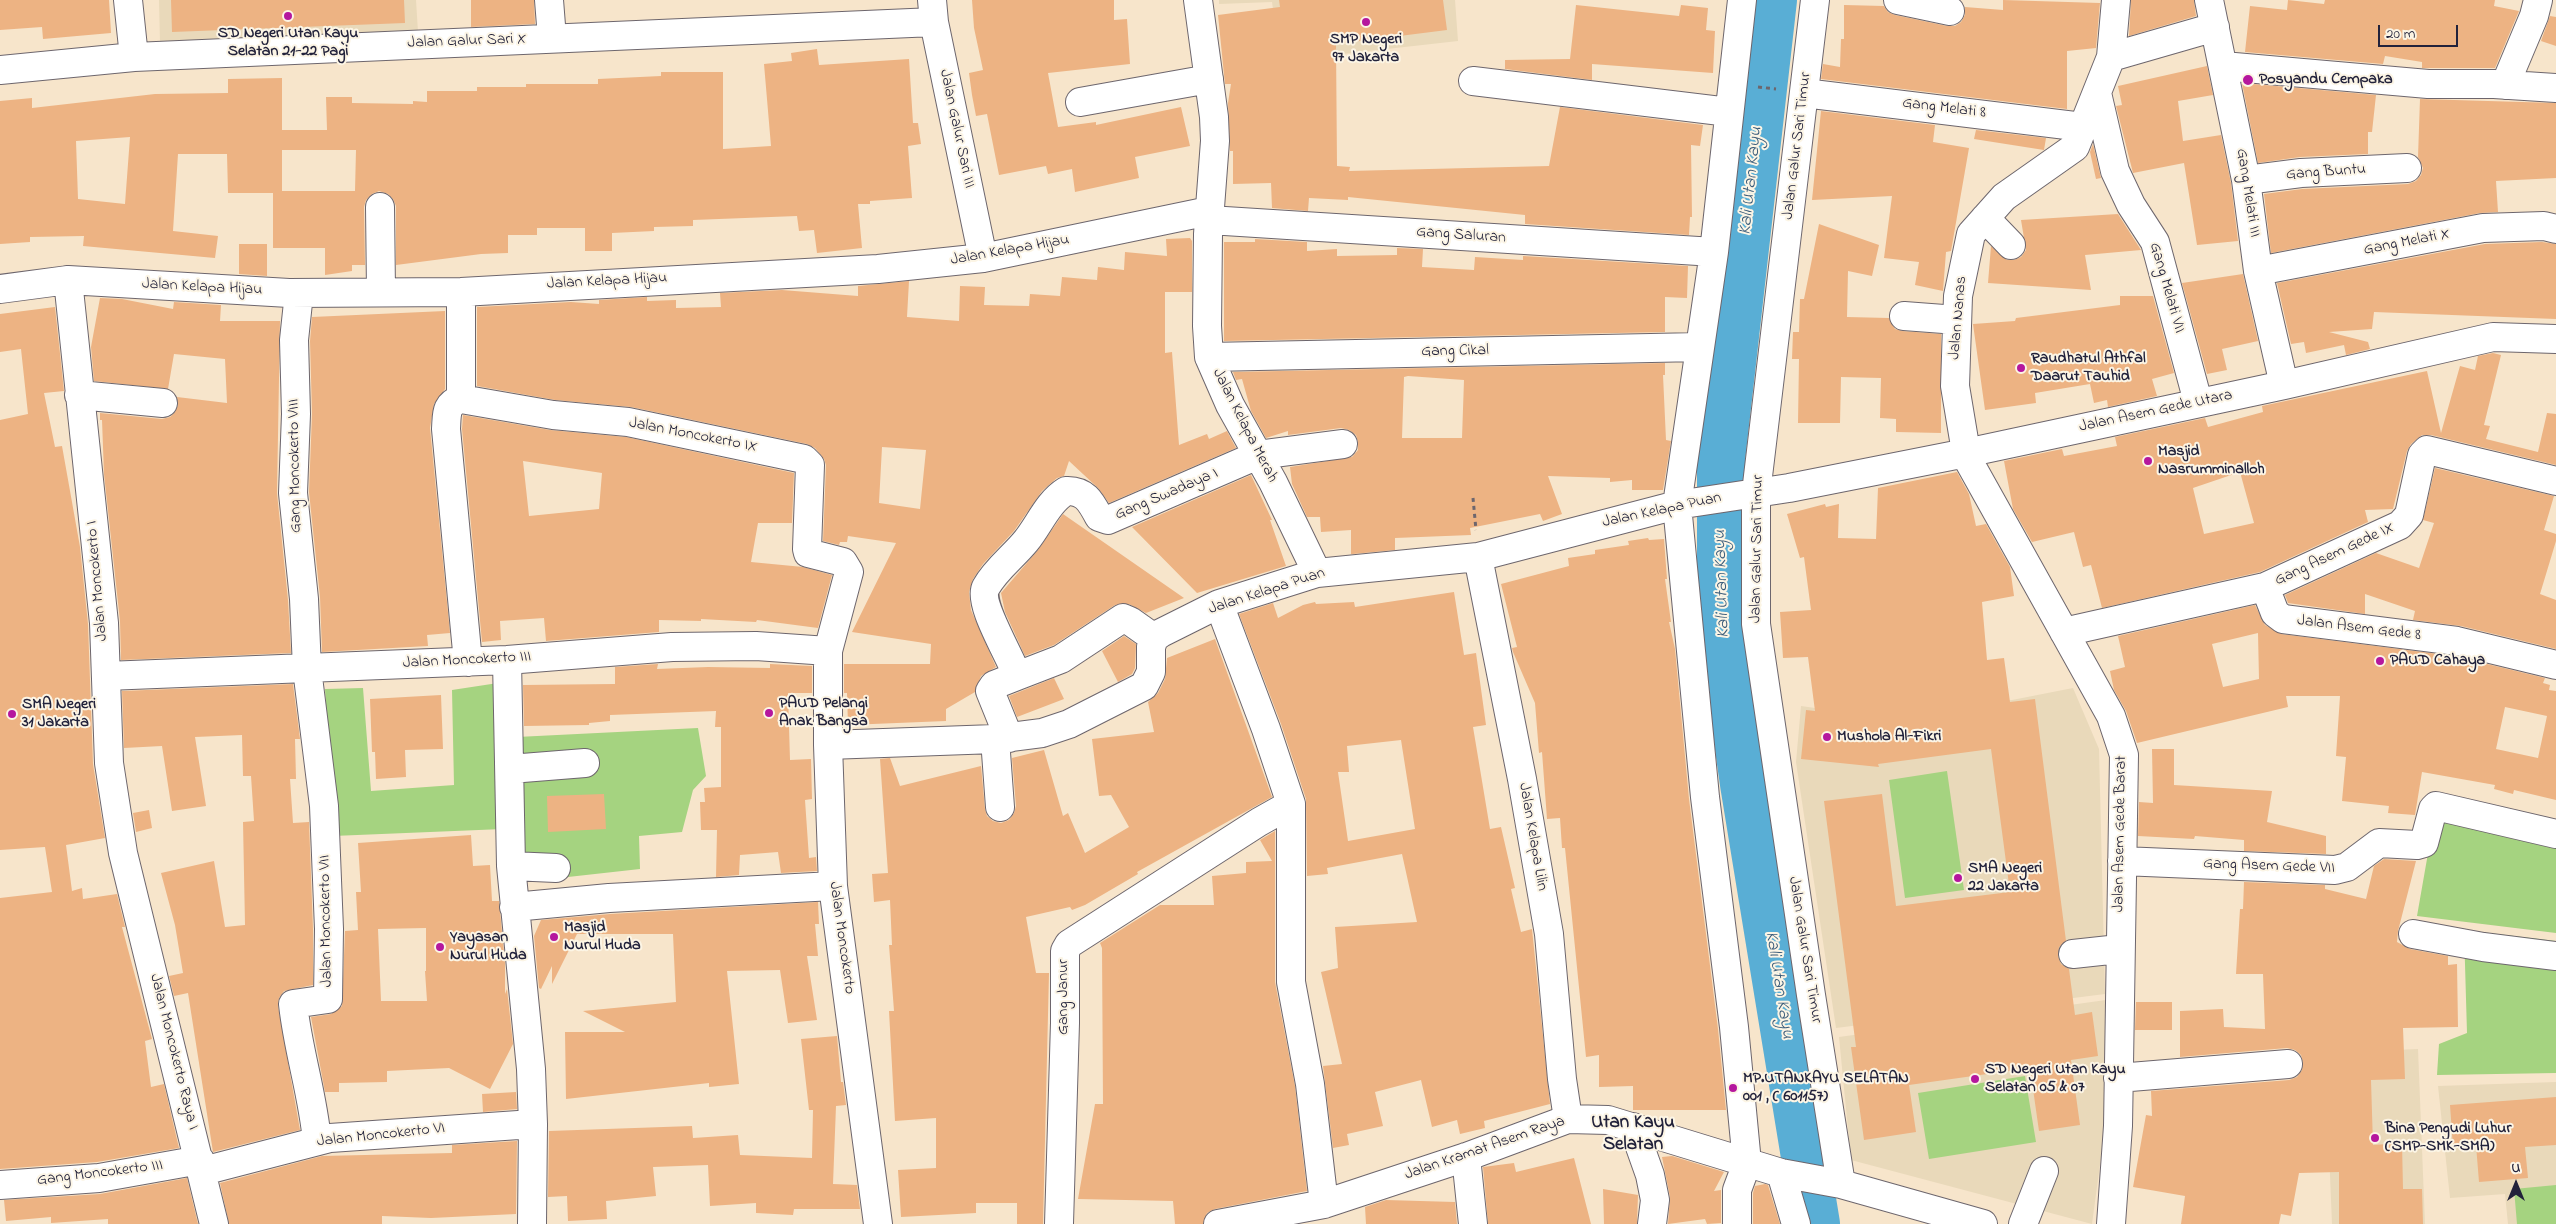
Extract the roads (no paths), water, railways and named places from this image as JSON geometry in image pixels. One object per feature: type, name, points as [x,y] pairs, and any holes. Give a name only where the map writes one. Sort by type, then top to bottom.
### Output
[{"type":"street","points":[[128,0],[134,56]]},
{"type":"street","points":[[549,0],[552,38]]},
{"type":"street","name":"Jalan Kelapa Merah","points":[[1198,0],[1215,141],[1208,254],[1209,357],[1230,405],[1258,455],[1318,573]]},
{"type":"street","points":[[1737,1224],[1737,1190],[1747,1163],[1734,1027],[1703,778],[1680,505],[1714,252],[1742,0]]},
{"type":"street","name":"Jalan Galur Sari Timur","points":[[1815,0],[1749,494],[1756,624],[1808,976],[1833,1183]]},
{"type":"street","points":[[1898,0],[1950,11]]},
{"type":"street","name":"Jalan Nanas","points":[[1966,453],[1955,386],[1958,296],[1970,234],[2004,196],[2075,147],[2111,57],[2116,0]]},
{"type":"street","name":"Gang Melati III","points":[[2209,0],[2246,180],[2258,271],[2284,385]]},
{"type":"street","points":[[2505,85],[2534,16],[2538,0]]},
{"type":"street","name":"Jalan Galur Sari X","points":[[0,70],[134,56],[552,38],[933,11]]},
{"type":"street","name":"Jalan Galur Sari III","points":[[933,11],[978,259]]},
{"type":"street","points":[[2111,57],[2215,27]]},
{"type":"street","points":[[2224,66],[2428,84],[2556,88]]},
{"type":"street","points":[[1080,102],[1209,79]]},
{"type":"street","points":[[1474,81],[1729,112]]},
{"type":"street","name":"Gang Melati 8","points":[[1804,93],[1965,111],[2083,127]]},
{"type":"street","name":"Gang Melati VII","points":[[2097,93],[2115,171],[2131,205],[2155,242],[2198,402]]},
{"type":"street","name":"Gang Buntu","points":[[2246,180],[2302,173],[2407,168]]},
{"type":"street","points":[[380,207],[381,291]]},
{"type":"street","points":[[1985,218],[2011,245]]},
{"type":"street","name":"Jalan Kelapa Hijau","points":[[0,289],[68,280],[299,292],[461,292],[924,264],[978,259],[1209,219]]},
{"type":"street","name":"Gang Saluran","points":[[1209,219],[1714,252]]},
{"type":"street","name":"Gang Melati X","points":[[2258,271],[2483,228],[2544,226],[2556,229]]},
{"type":"street","name":"Jalan Moncokerto I","points":[[68,280],[104,623],[109,763],[123,853],[130,881]]},
{"type":"street","name":"Gang Moncokerto VIII","points":[[299,292],[294,340],[296,414],[293,493],[304,598],[307,669]]},
{"type":"street","points":[[461,292],[461,399],[452,402],[448,407],[446,430],[468,662]]},
{"type":"street","points":[[1904,316],[1957,320]]},
{"type":"street","name":"Jalan Asem Gede Utara","points":[[1749,494],[1966,453],[2284,385],[2493,337],[2556,339]]},
{"type":"street","name":"Gang Cikal","points":[[1209,357],[1700,347]]},
{"type":"street","points":[[79,395],[163,403]]},
{"type":"street","name":"Jalan Moncokerto IX","points":[[461,399],[553,415],[628,422],[698,435],[807,461],[810,465],[808,553],[843,562],[849,572],[828,651]]},
{"type":"street","name":"Gang Swadaya I","points":[[1017,676],[985,605],[984,589],[1000,566],[1023,545],[1038,526],[1056,497],[1066,491],[1074,490],[1085,496],[1099,517],[1108,520],[1258,455],[1343,444]]},
{"type":"street","name":"Gang Asem Gede IX","points":[[2265,587],[2400,525],[2409,515],[2422,455],[2427,450],[2556,481]]},
{"type":"street","name":"Jalan Asem Gede Barat","points":[[1966,453],[2111,716],[2124,755],[2118,1126],[2111,1224]]},
{"type":"street","name":"Jalan Kelapa Puan","points":[[1154,638],[1219,604],[1318,573],[1478,557],[1680,505],[1749,494]]},
{"type":"street","name":"Jalan Kelapa Lilin","points":[[1478,557],[1520,769],[1549,934],[1562,1079],[1568,1119]]},
{"type":"street","points":[[2064,632],[2265,587]]},
{"type":"street","name":"Jalan Asem Gede 8","points":[[2265,587],[2275,613],[2282,619],[2458,641],[2556,664]]},
{"type":"street","points":[[1219,604],[1292,804],[1292,982],[1310,1084],[1324,1204]]},
{"type":"street","points":[[828,745],[1002,739],[1042,733],[1069,724],[1144,686],[1151,672],[1151,646],[1154,638],[1123,618],[1061,659],[994,685],[990,691],[1002,739],[1000,807]]},
{"type":"street","name":"Jalan Moncokerto III","points":[[106,676],[508,660],[672,647],[756,646],[828,651]]},
{"type":"street","name":"Jalan Moncokerto","points":[[828,651],[828,745],[833,886],[878,1224]]},
{"type":"street","points":[[508,660],[511,866],[531,1069],[534,1124],[532,1224]]},
{"type":"street","name":"Jalan Moncokerto VII","points":[[307,669],[324,806],[329,929],[328,999],[293,1004],[297,1041],[314,1107],[317,1142]]},
{"type":"street","points":[[510,768],[586,763]]},
{"type":"street","name":"Gang Janur","points":[[1059,1224],[1065,1023],[1064,951],[1077,939],[1259,822],[1292,804]]},
{"type":"street","name":"Gang Asem Gede VII","points":[[2122,861],[2341,870],[2379,843],[2416,845],[2424,842],[2433,809],[2436,806],[2556,834]]},
{"type":"street","points":[[511,866],[556,868]]},
{"type":"street","name":"Jalan Moncokerto Raya I","points":[[130,881],[214,1224]]},
{"type":"street","points":[[514,907],[609,898],[833,886]]},
{"type":"street","points":[[2412,934],[2484,947],[2556,956]]},
{"type":"street","points":[[2073,954],[2120,949]]},
{"type":"street","points":[[2118,1078],[2288,1064]]},
{"type":"street","name":"Jalan Kramat Asem Raya","points":[[1218,1224],[1324,1204],[1466,1157],[1568,1119],[1608,1120],[1785,1174],[1833,1183],[1983,1224]]},
{"type":"street","name":"Jalan Moncokerto VI","points":[[201,1166],[317,1142],[374,1134],[534,1124]]},
{"type":"street","points":[[1632,1127],[1650,1175],[1656,1200],[1652,1224]]},
{"type":"street","points":[[1466,1157],[1473,1224]]},
{"type":"street","name":"Gang Moncokerto III","points":[[0,1186],[98,1178],[201,1166]]},
{"type":"street","points":[[2023,1224],[2044,1171]]},
{"type":"street","points":[[1785,1174],[1796,1224]]},
{"type":"waterway","name":"Kali Utan Kayu","points":[[1773,0],[1721,460],[1721,620],[1744,784],[1816,1224]]},
{"type":"place","name":"SD Negeri Utan Kayu Selatan 21-22 Pagi","points":[[288,16]]},
{"type":"place","name":"SMP Negeri 97 Jakarta","points":[[1366,22]]},
{"type":"place","name":"Posyandu Cempaka","points":[[2248,80]]},
{"type":"place","name":"Raudhatul Athfal Daarut Tauhid","points":[[2021,368]]},
{"type":"place","name":"Masjid Nasrumminalloh","points":[[2148,461]]},
{"type":"place","name":"PAUD Cahaya","points":[[2380,661]]},
{"type":"place","name":"PAUD Pelangi Anak Bangsa","points":[[769,713]]},
{"type":"place","name":"SMA Negeri 31 Jakarta","points":[[12,714]]},
{"type":"place","name":"Mushola Al-Fikri","points":[[1827,737]]},
{"type":"place","name":"SMA Negeri 22 Jakarta","points":[[1958,878]]},
{"type":"place","name":"Masjid Nurul Huda","points":[[554,937]]},
{"type":"place","name":"Yayasan Nurul Huda","points":[[440,947]]},
{"type":"place","name":"SD Negeri Utan Kayu Selatan 05 & 07","points":[[1975,1079]]},
{"type":"place","name":"MP.UTANKAYU SELATAN 001 , ( 601157)","points":[[1733,1088]]},
{"type":"place","name":"Bina Pengudi Luhur (SMP-SMK-SMA)","points":[[2375,1138]]},
{"type":"district","name":"Utan Kayu Selatan","points":[[1633,1135]]}]
